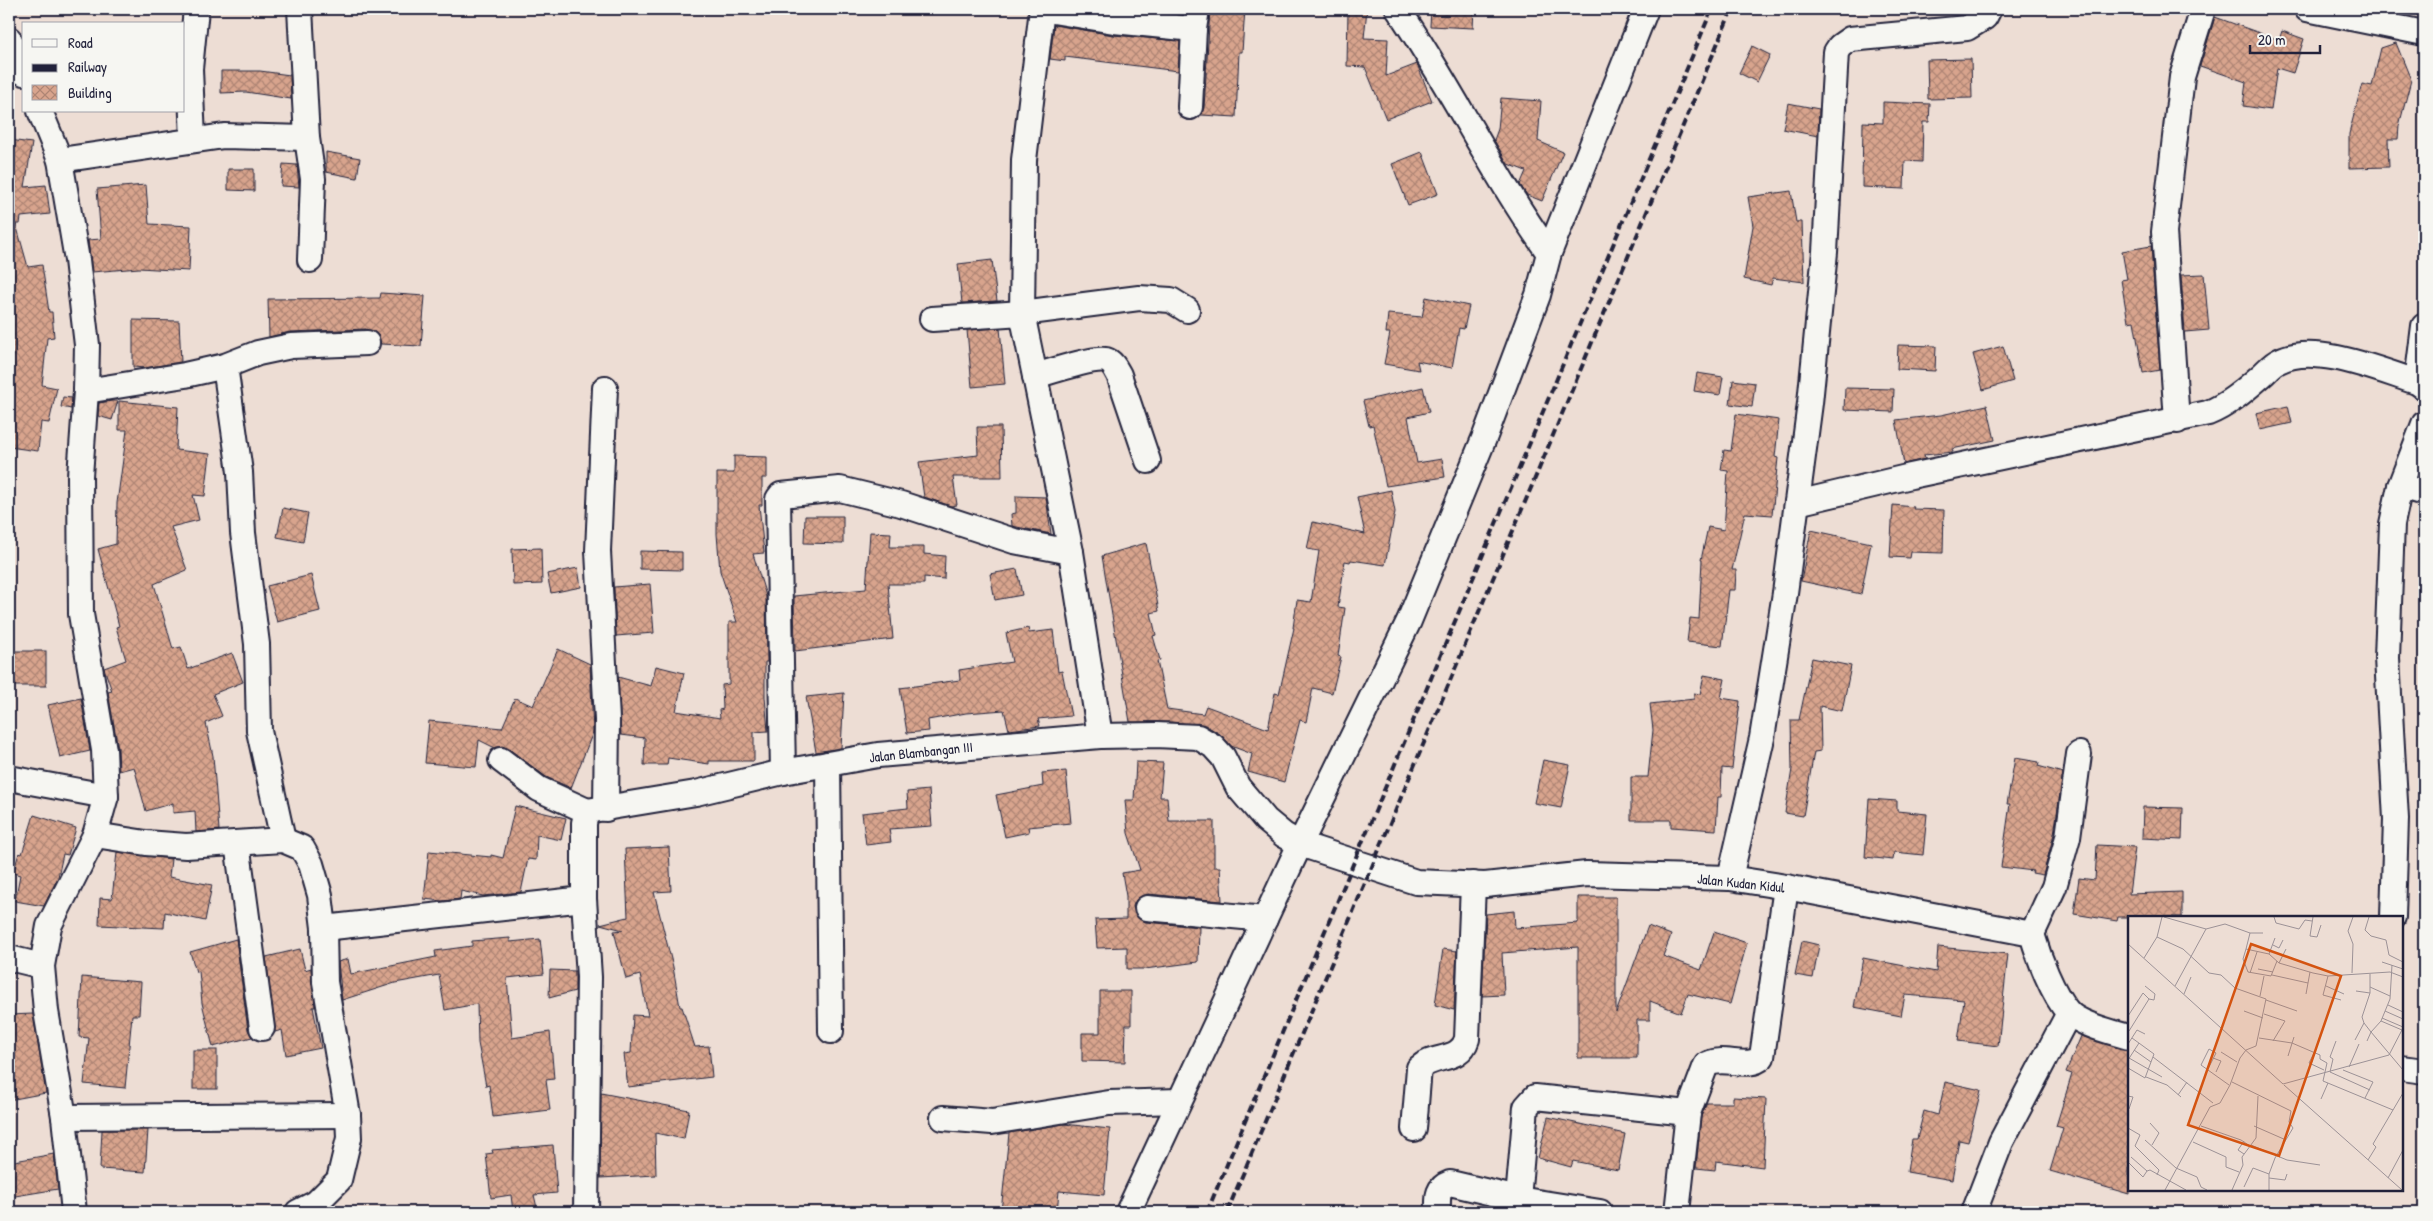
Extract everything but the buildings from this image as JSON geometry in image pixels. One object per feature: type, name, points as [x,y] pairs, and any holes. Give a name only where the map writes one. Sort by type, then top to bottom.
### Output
[{"type":"street","points":[[193,140],[190,70],[196,9]]},
{"type":"street","points":[[300,9],[307,138],[314,179],[310,260]]},
{"type":"street","points":[[1100,736],[1071,552],[1022,313],[1024,160],[1042,9],[1114,21],[1196,19],[1190,107]]},
{"type":"street","points":[[1398,9],[1430,56],[1499,177],[1549,253]]},
{"type":"street","points":[[1128,1212],[1300,844],[1409,621],[1485,436],[1538,295],[1549,253],[1646,9]]},
{"type":"street","points":[[1730,878],[1762,738],[1785,593],[1810,403],[1825,252],[1836,52],[1840,46],[1850,39],[1967,28],[1985,17],[1989,9]]},
{"type":"street","points":[[2177,421],[2164,232],[2182,77],[2204,9]]},
{"type":"street","points":[[2307,9],[2424,33]]},
{"type":"street","points":[[10,42],[22,69]]},
{"type":"street","points":[[40,112],[60,160],[77,260],[86,345],[86,391],[80,476],[81,614],[104,750],[106,796],[95,835],[49,926],[42,966],[46,1011],[64,1117],[74,1212]]},
{"type":"street","points":[[60,160],[193,140],[233,136],[307,138]]},
{"type":"street","points":[[932,319],[1022,313],[1139,298],[1171,300],[1187,310]]},
{"type":"street","points":[[1797,503],[1911,476],[2177,421],[2218,409],[2279,361],[2296,356],[2310,355],[2344,359],[2420,384],[2424,326]]},
{"type":"street","points":[[86,391],[185,375],[225,366],[258,353],[291,346],[367,343]]},
{"type":"street","points":[[1035,376],[1092,362],[1106,360],[1112,364],[1119,375],[1148,461]]},
{"type":"street","points":[[225,366],[240,472],[243,533],[257,644],[260,731],[283,840]]},
{"type":"street","points":[[586,1212],[589,976],[584,899],[584,823],[596,810],[607,720],[598,551],[605,388]]},
{"type":"street","points":[[2393,916],[2396,819],[2387,658],[2392,524],[2400,486],[2424,424]]},
{"type":"street","points":[[2400,486],[2424,493]]},
{"type":"street","points":[[783,772],[778,499],[781,495],[840,489],[902,504],[1014,540],[1071,552]]},
{"type":"street","name":"Jalan Blambangan III","points":[[596,810],[696,793],[783,772],[888,754],[1100,736],[1156,735],[1198,738],[1213,746],[1223,757],[1238,788],[1266,820],[1284,835],[1300,844]]},
{"type":"street","points":[[2079,754],[2068,837],[2054,887],[2032,934],[2041,963],[2069,1013],[2087,1023],[2128,1037]]},
{"type":"street","points":[[500,760],[539,789],[596,810]]},
{"type":"street","points":[[828,764],[831,1031]]},
{"type":"street","points":[[9,778],[106,796]]},
{"type":"street","points":[[95,835],[146,843],[186,846],[283,840],[302,848],[311,864],[320,895],[324,928],[325,982],[348,1115],[350,1138],[340,1180],[316,1202],[298,1212]]},
{"type":"street","points":[[237,842],[262,1028]]},
{"type":"street","name":"Jalan Kudan Kidul","points":[[1300,844],[1371,869],[1416,882],[1485,885],[1587,874],[1730,878],[2032,934]]},
{"type":"street","points":[[1414,1129],[1419,1068],[1430,1060],[1453,1056],[1462,1050],[1467,1039],[1472,884]]},
{"type":"street","points":[[1677,1212],[1688,1113],[1708,1063],[1752,1062],[1762,1057],[1786,887]]},
{"type":"street","points":[[324,928],[584,899]]},
{"type":"street","points":[[1147,908],[1265,918]]},
{"type":"street","points":[[9,958],[42,966]]},
{"type":"street","points":[[1974,1212],[2001,1142],[2069,1013]]},
{"type":"street","points":[[2403,1068],[2424,1071]]},
{"type":"street","points":[[1518,1199],[1526,1106],[1535,1097],[1688,1113]]},
{"type":"street","points":[[943,1118],[992,1122],[1109,1103],[1179,1101]]},
{"type":"street","points":[[64,1117],[348,1115]]},
{"type":"street","points":[[1438,1212],[1439,1191],[1441,1187],[1450,1183],[1518,1199],[1600,1212]]},
{"type":"railway","points":[[1207,1212],[1712,9]]},
{"type":"railway","points":[[1227,1212],[1732,9]]}]
